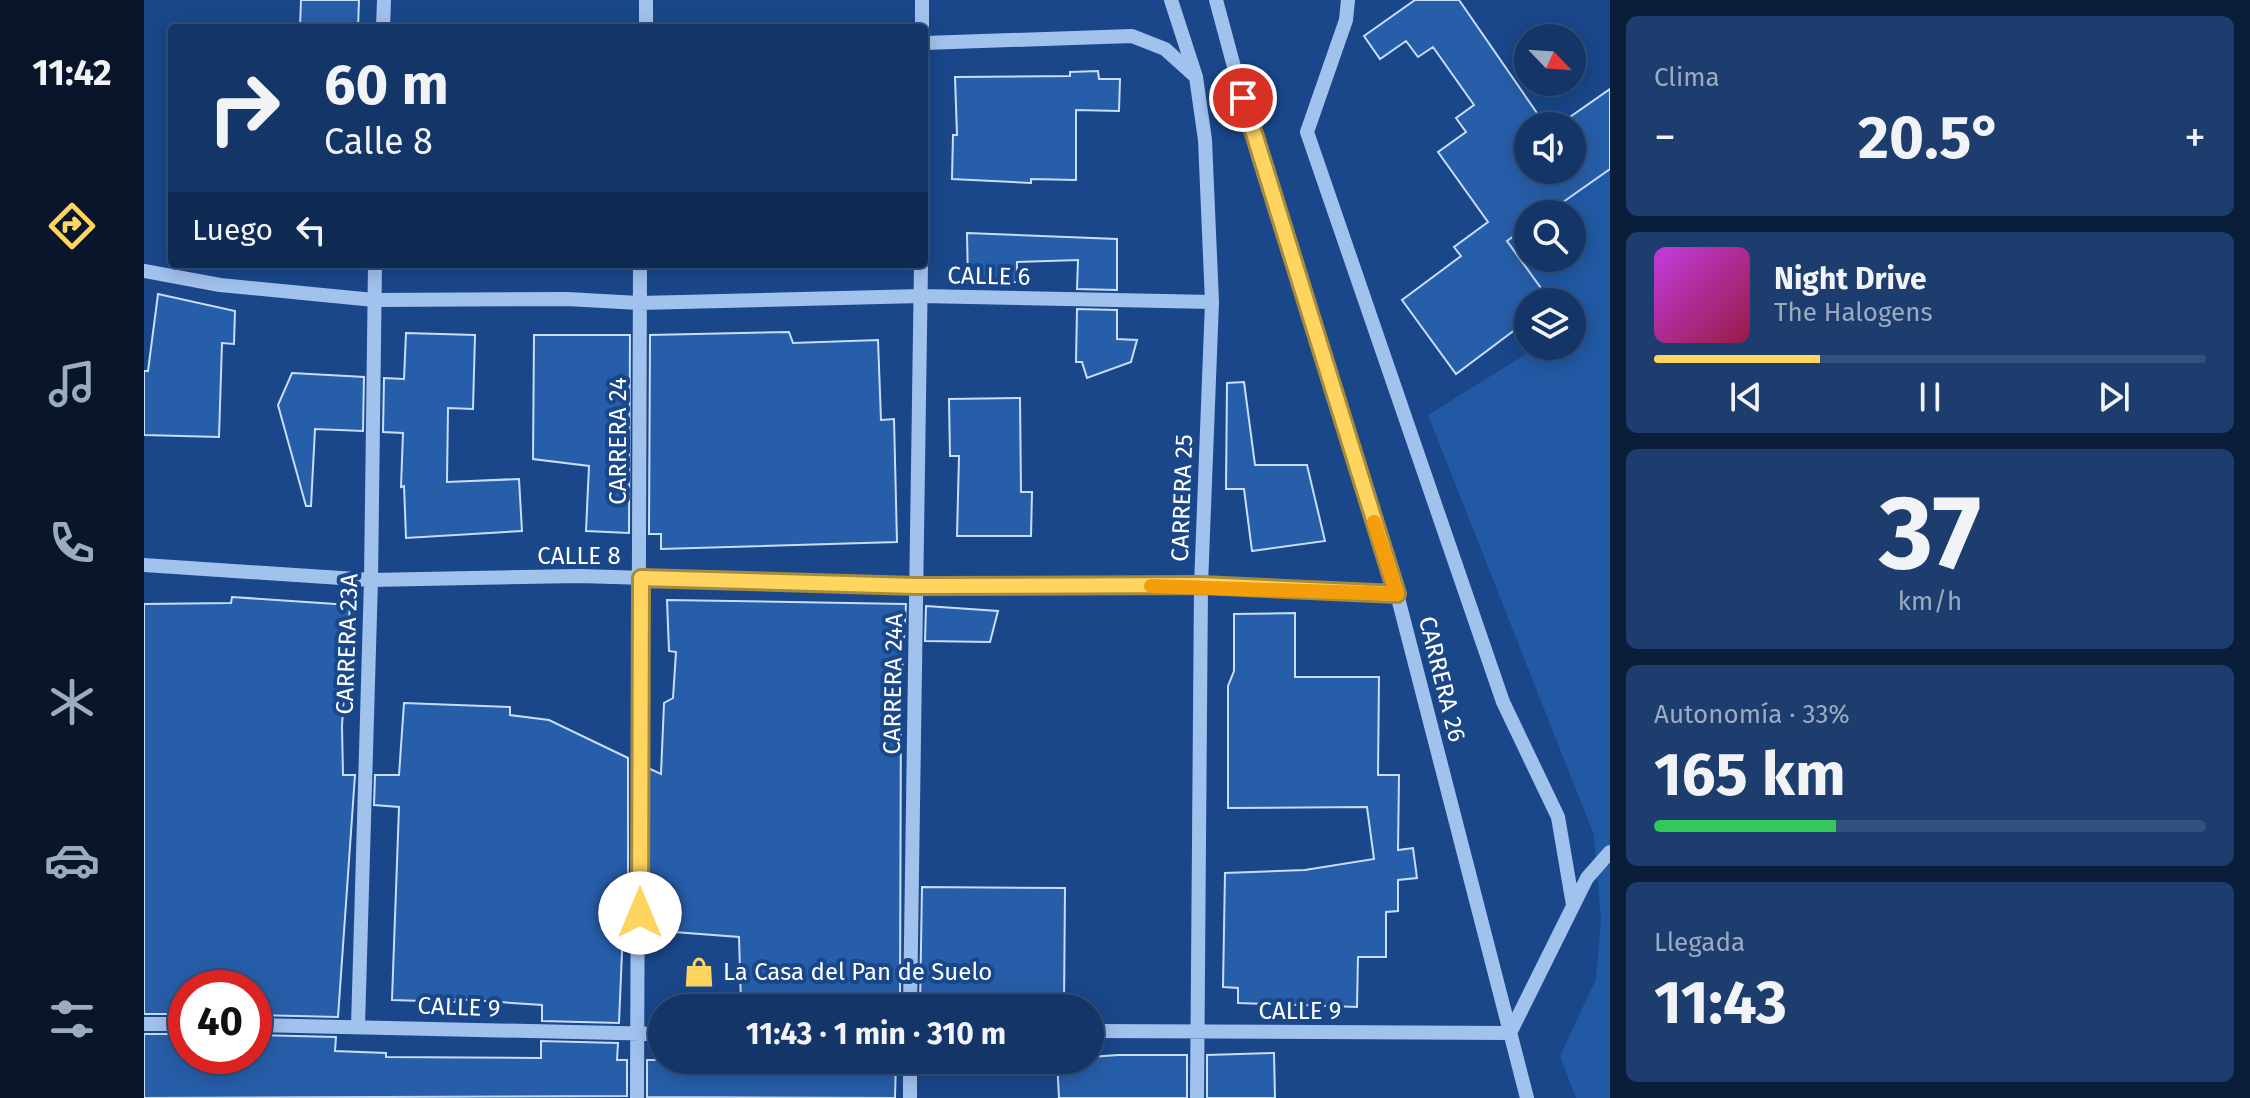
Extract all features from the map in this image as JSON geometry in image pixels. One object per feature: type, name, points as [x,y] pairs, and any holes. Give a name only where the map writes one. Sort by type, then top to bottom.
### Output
[{"type":"street","points":[[383,24],[384,0]]},
{"type":"street","points":[[646,0],[646,24]]},
{"type":"street","points":[[922,0],[922,24]]},
{"type":"street","name":"CARRERA 25","points":[[1171,0],[1196,77],[1205,140],[1212,302],[1201,585],[1197,1098]]},
{"type":"street","name":"CARRERA 26","points":[[1216,0],[1258,156],[1397,594],[1527,1098]]},
{"type":"street","points":[[1348,0],[1346,20],[1307,132],[1503,702],[1558,817],[1573,905]]},
{"type":"street","points":[[928,43],[1132,36],[1165,49],[1196,77]]},
{"type":"street","name":"CARRERA 23A","points":[[358,1026],[371,580],[375,268]]},
{"type":"street","name":"CARRERA 24","points":[[637,1098],[640,1034],[640,268]]},
{"type":"street","name":"CARRERA 24A","points":[[910,994],[921,268]]},
{"type":"street","name":"CALLE 6","points":[[144,271],[220,285],[374,300],[567,299],[639,303],[921,296],[1212,302]]},
{"type":"street","name":"CALLE 8","points":[[144,565],[371,580],[579,576],[916,586],[1201,585],[1397,594]]},
{"type":"street","points":[[1510,1033],[1587,878],[1610,852]]},
{"type":"street","points":[[144,1024],[168,1024]]},
{"type":"street","name":"CALLE 9","points":[[272,1025],[648,1034]]},
{"type":"street","name":"CALLE 9","points":[[1104,1031],[1510,1033]]},
{"type":"street","points":[[910,1074],[910,1098]]},
{"type":"shaded area","points":[[1610,169],[1610,1098],[1576,1098],[1560,1056],[1596,979],[1601,919],[1594,835],[1428,415],[1516,360],[1586,360],[1586,288],[1528,288],[1518,272],[1586,272],[1586,200],[1566,200]]},
{"type":"shaded area","points":[[1514,236],[1514,267],[1500,245]]},
{"type":"building","points":[[301,0],[359,0],[358,24],[300,24]]},
{"type":"building","points":[[1415,0],[1459,0],[1514,80],[1514,96],[1525,96],[1536,112],[1514,112],[1514,184],[1586,184],[1586,112],[1577,112],[1610,89],[1610,169],[1566,200],[1514,200],[1514,236],[1507,241],[1514,251],[1514,272],[1529,272],[1541,288],[1514,288],[1514,330],[1456,374],[1402,300],[1461,256],[1454,247],[1488,222],[1438,152],[1466,132],[1456,118],[1474,105],[1433,47],[1418,57],[1406,41],[1380,59],[1364,36]]},
{"type":"building","points":[[1098,71],[1099,79],[1120,79],[1119,111],[1076,110],[1076,180],[1031,179],[1031,183],[952,179],[953,135],[957,135],[955,77],[1070,76],[1070,72]]},
{"type":"building","points":[[967,233],[1117,239],[1117,290],[1077,289],[1078,260],[1017,262],[1017,282],[968,283]]},
{"type":"building","points":[[158,294],[235,311],[234,344],[222,343],[219,437],[144,435],[144,371],[148,371]]},
{"type":"building","points":[[1077,309],[1117,310],[1117,339],[1137,340],[1131,362],[1087,378],[1082,362],[1076,362]]},
{"type":"building","points":[[789,332],[793,343],[878,340],[881,420],[894,419],[897,542],[661,549],[661,534],[649,534],[650,335]]},
{"type":"building","points":[[406,333],[475,335],[473,409],[448,408],[447,482],[519,479],[522,531],[406,538],[404,486],[401,487],[403,433],[383,432],[384,378],[404,379]]},
{"type":"building","points":[[534,335],[630,335],[629,533],[586,531],[589,466],[533,459]]},
{"type":"building","points":[[292,373],[364,377],[363,431],[315,429],[311,506],[306,506],[278,405]]},
{"type":"building","points":[[1244,382],[1255,465],[1307,465],[1325,541],[1252,551],[1244,489],[1226,489],[1227,383]]},
{"type":"building","points":[[1020,398],[1021,492],[1032,492],[1031,536],[957,536],[959,456],[950,456],[949,399]]},
{"type":"building","points":[[232,597],[350,605],[342,726],[343,775],[355,775],[338,1017],[272,1015],[272,970],[168,970],[168,1014],[144,1014],[144,604],[231,603]]},
{"type":"building","points":[[667,600],[906,604],[901,691],[900,994],[741,994],[739,937],[648,930],[648,768],[661,774],[664,703],[673,698],[676,652],[669,651]]},
{"type":"building","points":[[926,606],[998,611],[990,642],[925,641]]},
{"type":"building","points":[[1295,613],[1295,677],[1379,677],[1378,775],[1399,775],[1398,850],[1413,848],[1417,878],[1398,880],[1398,911],[1386,912],[1386,957],[1358,957],[1357,1007],[1238,1003],[1238,988],[1223,987],[1225,873],[1305,870],[1374,859],[1367,807],[1228,808],[1228,686],[1234,671],[1234,614]]},
{"type":"building","points":[[404,703],[510,707],[510,715],[549,720],[628,758],[628,928],[623,928],[619,1023],[542,1021],[542,1005],[456,999],[456,1002],[392,1000],[399,807],[374,805],[375,775],[399,775]]},
{"type":"building","points":[[922,887],[1065,888],[1064,994],[920,994]]},
{"type":"building","points":[[144,1034],[168,1034],[168,1074],[272,1074],[272,1035],[336,1037],[335,1051],[386,1053],[386,1057],[541,1058],[541,1041],[618,1043],[617,1060],[627,1060],[627,1096],[144,1098]]},
{"type":"building","points":[[1274,1053],[1275,1098],[1207,1098],[1207,1055]]},
{"type":"building","points":[[1187,1055],[1187,1098],[1059,1098],[1058,1074],[1104,1074],[1104,1056]]},
{"type":"building","points":[[647,1060],[648,1074],[896,1074],[895,1098],[647,1097]]},
{"type":"slow traffic","points":[[1151,586],[1201,585],[1397,594],[1374,522]]},
{"type":"place","name":"La Casa del Pan de Suelo","points":[[699,972]]},
{"type":"route","points":[[640,913],[641,578],[916,586],[1201,585],[1397,594],[1258,156],[1243,98]]}]
